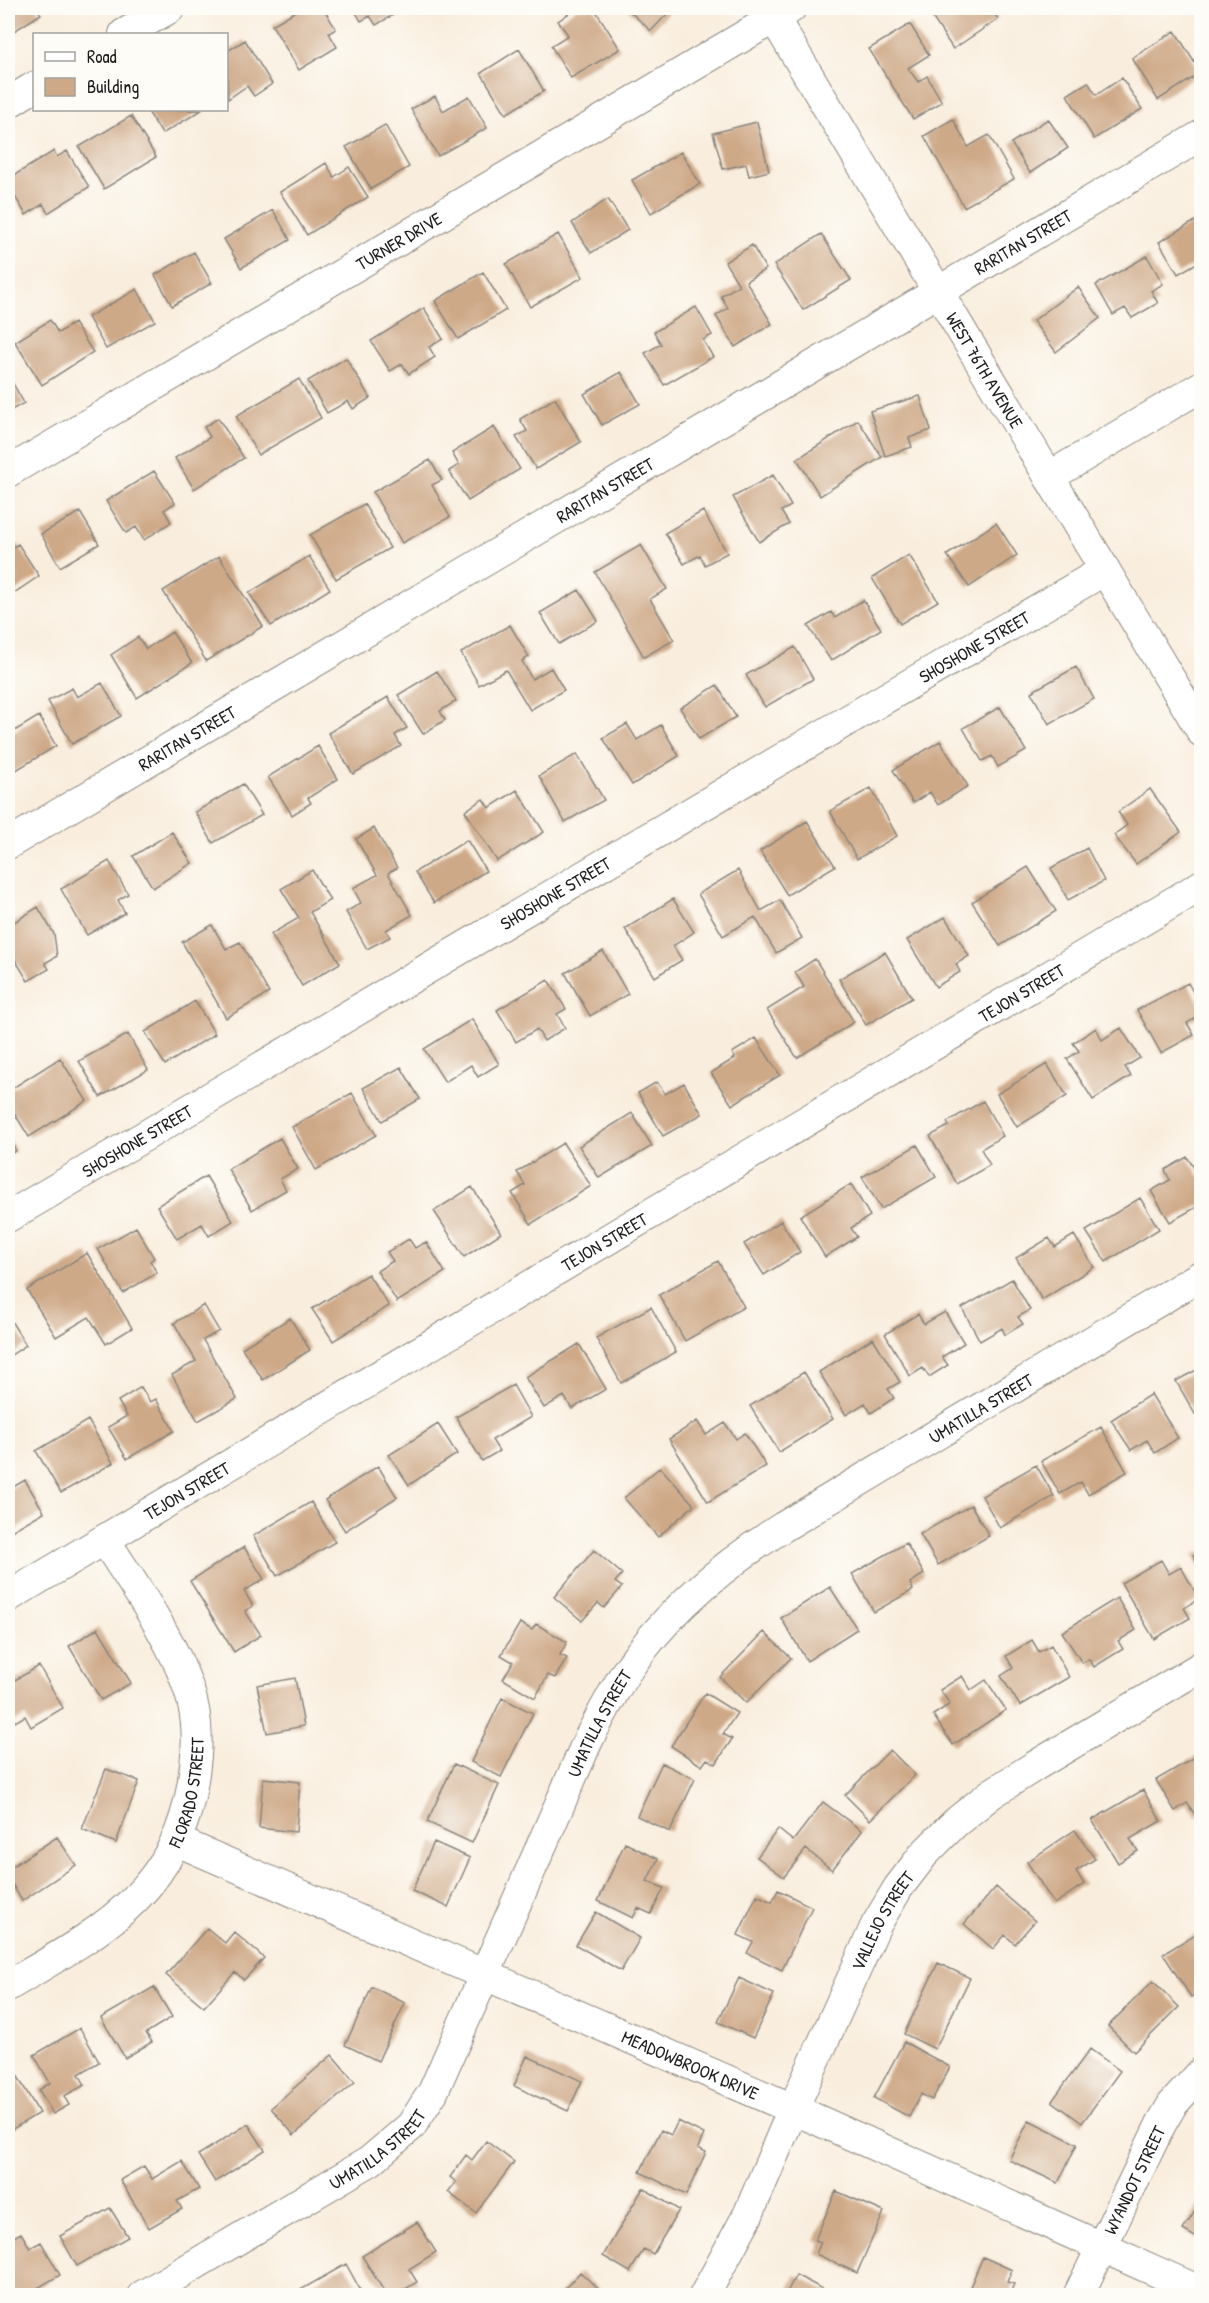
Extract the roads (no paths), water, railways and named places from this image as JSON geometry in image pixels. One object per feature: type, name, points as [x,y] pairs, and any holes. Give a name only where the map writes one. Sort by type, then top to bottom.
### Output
[{"type":"street","points":[[126,33],[170,8]]},
{"type":"street","name":"WEST 76TH AVENUE","points":[[778,11],[939,293],[1202,732]]},
{"type":"street","name":"TURNER DRIVE","points":[[8,472],[778,11]]},
{"type":"street","points":[[8,103],[33,88]]},
{"type":"street","name":"RARITAN STREET","points":[[8,844],[1202,135]]},
{"type":"street","points":[[1049,477],[1202,386]]},
{"type":"street","name":"SHOSHONE STREET","points":[[8,1217],[767,767],[1105,570]]},
{"type":"street","name":"TEJON STREET","points":[[8,1597],[1202,885]]},
{"type":"street","name":"UMATILLA STREET","points":[[142,2295],[370,2160],[411,2126],[433,2092],[588,1740],[608,1702],[627,1670],[674,1613],[698,1589],[744,1552],[783,1527],[1202,1275]]},
{"type":"street","name":"FLORADO STREET","points":[[8,1986],[92,1936],[139,1896],[160,1869],[177,1841],[191,1796],[198,1746],[190,1691],[156,1622],[105,1540]]},
{"type":"street","name":"VALLEJO STREET","points":[[704,2295],[713,2283],[748,2215],[876,1925],[898,1888],[924,1854],[955,1823],[991,1794],[1202,1666]]},
{"type":"street","name":"MEADOWBROOK DRIVE","points":[[177,1841],[793,2109],[1202,2292]]},
{"type":"street","name":"WYANDOT STREET","points":[[1078,2295],[1161,2124],[1172,2105],[1202,2072]]}]
